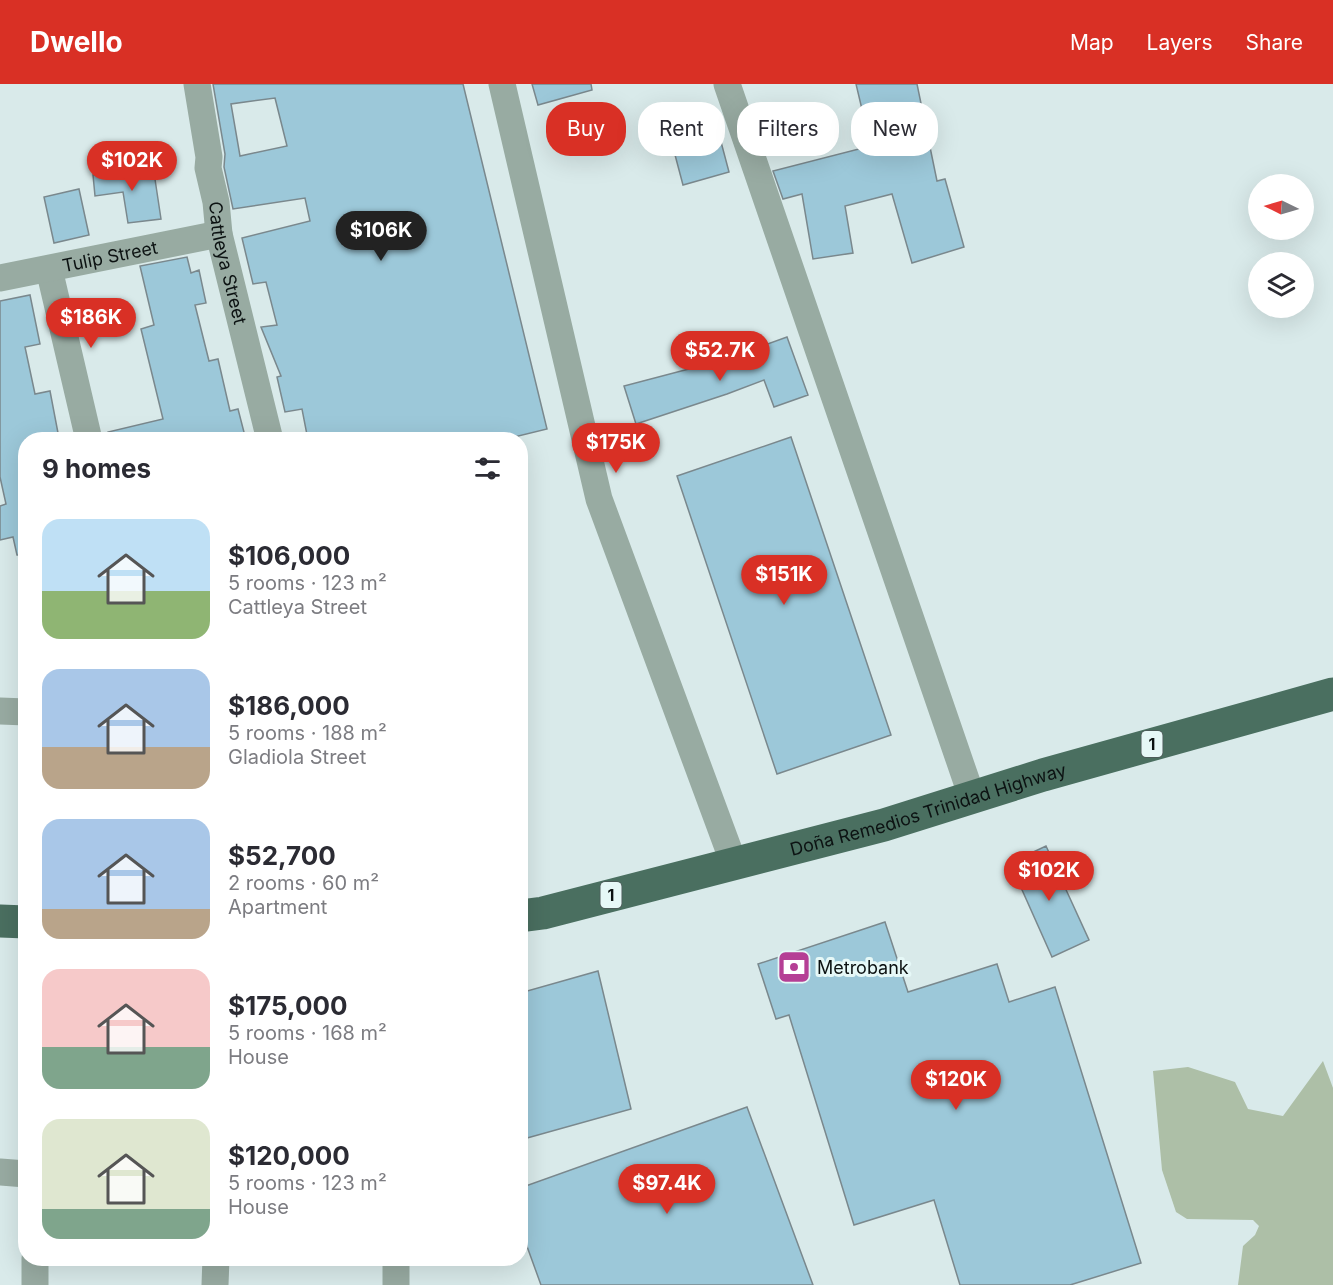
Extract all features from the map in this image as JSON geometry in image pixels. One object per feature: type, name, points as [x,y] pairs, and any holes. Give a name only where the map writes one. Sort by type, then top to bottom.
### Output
[{"type":"highway","name":"Doña Remedios Trinidad Highway","points":[[528,915],[554,910],[884,825],[1054,772],[1333,693]]},
{"type":"highway","points":[[0,921],[18,922]]},
{"type":"street","name":"Cattleya Street","points":[[197,84],[219,234],[268,432]]},
{"type":"street","points":[[502,84],[599,500],[734,864]]},
{"type":"street","points":[[727,84],[972,797]]},
{"type":"street","name":"Tulip Street","points":[[0,278],[219,234]]},
{"type":"street","points":[[49,268],[87,432]]},
{"type":"street","points":[[0,711],[18,712]]},
{"type":"street","points":[[0,1172],[18,1173]]},
{"type":"street","points":[[35,1266],[35,1285]]},
{"type":"street","points":[[215,1285],[216,1266]]},
{"type":"street","points":[[396,1266],[396,1285]]},
{"type":"green space","points":[[1323,1061],[1333,1088],[1333,1285],[1238,1285],[1243,1246],[1255,1235],[1259,1226],[1253,1220],[1187,1219],[1176,1212],[1162,1170],[1153,1071],[1188,1067],[1235,1082],[1248,1109],[1283,1116]]},
{"type":"building","points":[[213,84],[463,84],[547,429],[528,434],[306,432],[302,409],[285,412],[277,377],[281,376],[261,327],[277,325],[266,282],[253,284],[242,238],[310,221],[305,198],[233,209],[224,167],[225,154]],"holes":[[[275,98],[287,146],[240,156],[231,104]]]},
{"type":"building","points":[[532,84],[591,84],[592,90],[538,105]]},
{"type":"building","points":[[856,84],[917,84],[921,102],[860,102]]},
{"type":"building","points":[[851,151],[851,156],[932,156],[937,181],[945,179],[964,247],[912,263],[892,194],[845,206],[853,253],[813,259],[802,194],[783,199],[773,171],[839,156]]},
{"type":"building","points":[[675,156],[725,156],[729,172],[683,185]]},
{"type":"building","points":[[153,166],[161,219],[128,223],[123,192],[95,196],[93,175]]},
{"type":"building","points":[[79,189],[89,235],[54,243],[44,197]]},
{"type":"building","points":[[187,257],[191,273],[199,270],[206,303],[195,305],[209,361],[218,359],[230,411],[238,409],[244,432],[108,432],[163,419],[141,329],[154,325],[140,266]]},
{"type":"building","points":[[30,295],[40,344],[25,347],[35,394],[50,391],[58,432],[18,432],[18,555],[13,537],[0,540],[0,506],[6,504],[0,477],[0,301]]},
{"type":"building","points":[[787,337],[808,395],[774,407],[764,380],[636,424],[624,386],[723,360]]},
{"type":"building","points":[[791,437],[891,735],[777,774],[677,476]]},
{"type":"building","points":[[1046,846],[1089,940],[1052,957],[1010,863]]},
{"type":"building","points":[[885,922],[908,992],[997,964],[1009,1002],[1055,987],[1141,1263],[1070,1285],[960,1285],[934,1200],[854,1225],[789,1015],[776,1019],[758,964]]},
{"type":"building","points":[[598,971],[631,1109],[528,1138],[528,991]]},
{"type":"building","points":[[747,1107],[813,1285],[541,1285],[528,1249],[528,1185]]},
{"type":"place","name":"Metrobank","points":[[794,967]]}]
